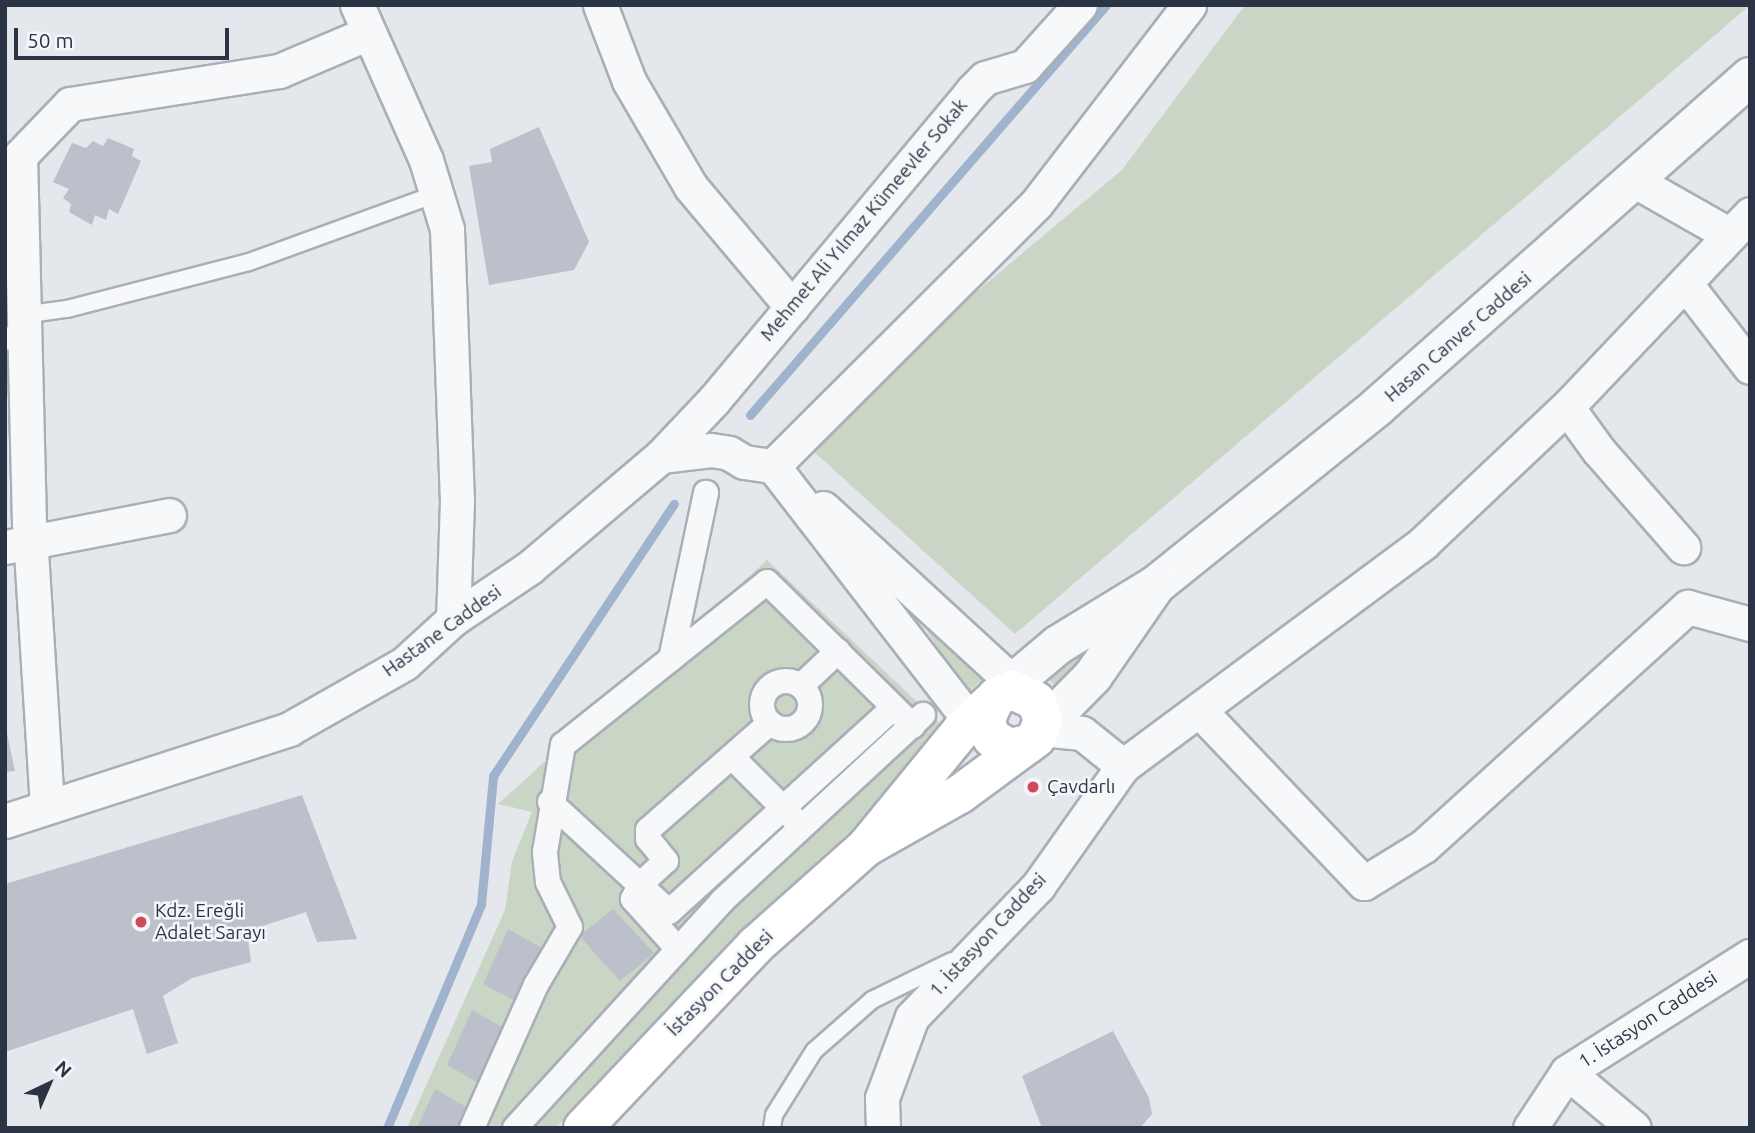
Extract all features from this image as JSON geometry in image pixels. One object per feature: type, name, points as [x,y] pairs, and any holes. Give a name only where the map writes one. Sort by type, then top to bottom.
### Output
[{"type":"main road","points":[[992,701],[985,720],[992,738],[1009,748],[1035,737]]},
{"type":"main road","name":"İstasyon Caddesi","points":[[583,1128],[755,945],[866,847],[992,701]]},
{"type":"main road","name":"İstasyon Caddesi","points":[[866,847],[960,794],[1035,737]]},
{"type":"street","points":[[600,5],[629,81],[691,187],[792,307]]},
{"type":"street","name":"Mehmet Ali Yılmaz Kümeevler Sokak","points":[[661,456],[792,307],[972,91],[985,78],[1025,66],[1080,5]]},
{"type":"street","points":[[773,466],[1036,204],[1189,5]]},
{"type":"street","points":[[47,806],[18,545],[13,332],[20,156],[70,104],[279,71],[361,20],[426,160],[447,229],[454,340],[457,500],[453,620]]},
{"type":"street","name":"Hasan Canver Caddesi","points":[[992,701],[1058,645],[1156,585],[1377,407],[1750,77]]},
{"type":"street","points":[[1635,181],[1744,222]]},
{"type":"street","name":"1. İstasyon Caddesi","points":[[883,1128],[882,1098],[912,1017],[1038,886],[1124,766],[1423,543],[1567,407],[1744,222]]},
{"type":"street","points":[[1685,283],[1750,368]]},
{"type":"street","points":[[1567,407],[1599,451],[1683,547]]},
{"type":"street","points":[[661,456],[711,450],[729,453],[744,462],[773,466],[869,547],[992,701]]},
{"type":"street","name":"Hastane Caddesi","points":[[5,821],[289,729],[405,663],[453,620],[530,568],[661,456]]},
{"type":"street","points":[[773,466],[992,701]]},
{"type":"street","points":[[671,659],[706,493]]},
{"type":"street","points":[[18,545],[169,515]]},
{"type":"street","points":[[472,1128],[536,985],[570,927],[548,882],[545,852],[550,802],[563,745],[767,582],[894,707],[918,720],[722,901],[515,1128]]},
{"type":"street","name":"Hasan Canver Caddesi","points":[[1035,737],[1093,676],[1156,585]]},
{"type":"street","points":[[1199,710],[1364,883],[1424,846],[1688,607],[1750,624]]},
{"type":"street","points":[[801,686],[838,651]]},
{"type":"street","points":[[787,680],[801,686],[810,709],[802,723],[787,730],[769,723],[761,705],[766,690],[787,680]]},
{"type":"street","points":[[550,802],[669,912],[894,707]]},
{"type":"street","points":[[677,948],[634,899],[641,884],[666,860],[648,839],[648,830],[769,723]]},
{"type":"street","points":[[1035,737],[1082,733],[1124,766]]},
{"type":"street","points":[[732,757],[803,829]]},
{"type":"street","name":"1. İstasyon Caddesi","points":[[1530,1128],[1567,1072],[1750,956]]},
{"type":"street","points":[[1567,1072],[1634,1128]]},
{"type":"lane","points":[[13,332],[30,314],[66,309],[249,262],[436,194]]},
{"type":"lane","points":[[772,1128],[774,1115],[814,1051],[872,1000],[979,947]]},
{"type":"green space","points":[[1245,5],[1750,5],[1015,634],[800,439],[1122,170]]},
{"type":"green space","points":[[767,560],[951,734],[693,982],[556,1128],[407,1128],[505,910],[512,861],[532,812],[498,804]]},
{"type":"green space","points":[[926,629],[985,677],[966,694]]},
{"type":"green space","points":[[1108,633],[1062,694],[1047,677]]},
{"type":"building","points":[[539,127],[589,242],[574,270],[489,285],[469,166],[492,162],[490,149]]},
{"type":"building","points":[[108,138],[134,149],[132,156],[141,161],[118,214],[109,209],[106,220],[95,215],[92,225],[69,212],[71,204],[63,198],[69,189],[53,182],[72,143],[86,148],[93,141],[103,146]]},
{"type":"building","points":[[5,724],[15,771],[5,772]]},
{"type":"building","name":"Kdz. Ereğli Adalet Sarayı","points":[[302,795],[357,939],[317,942],[306,912],[247,931],[251,962],[192,978],[163,996],[178,1043],[147,1054],[133,1009],[5,1052],[5,884]]},
{"type":"building","points":[[613,909],[654,953],[620,981],[579,936]]},
{"type":"building","points":[[508,929],[546,950],[521,1004],[483,984]]},
{"type":"building","points":[[472,1010],[511,1032],[485,1087],[447,1065]]},
{"type":"building","points":[[1113,1031],[1149,1098],[1152,1114],[1140,1128],[1042,1128],[1022,1076]]},
{"type":"building","points":[[435,1089],[473,1111],[465,1128],[417,1128]]},
{"type":"waterway","points":[[750,415],[1106,5]]},
{"type":"waterway","points":[[387,1128],[481,904],[493,776],[674,504]]},
{"type":"place","name":"Çavdarlı","points":[[1033,787]]},
{"type":"place","name":"Kdz. Ereğli Adalet Sarayı","points":[[141,922]]}]
